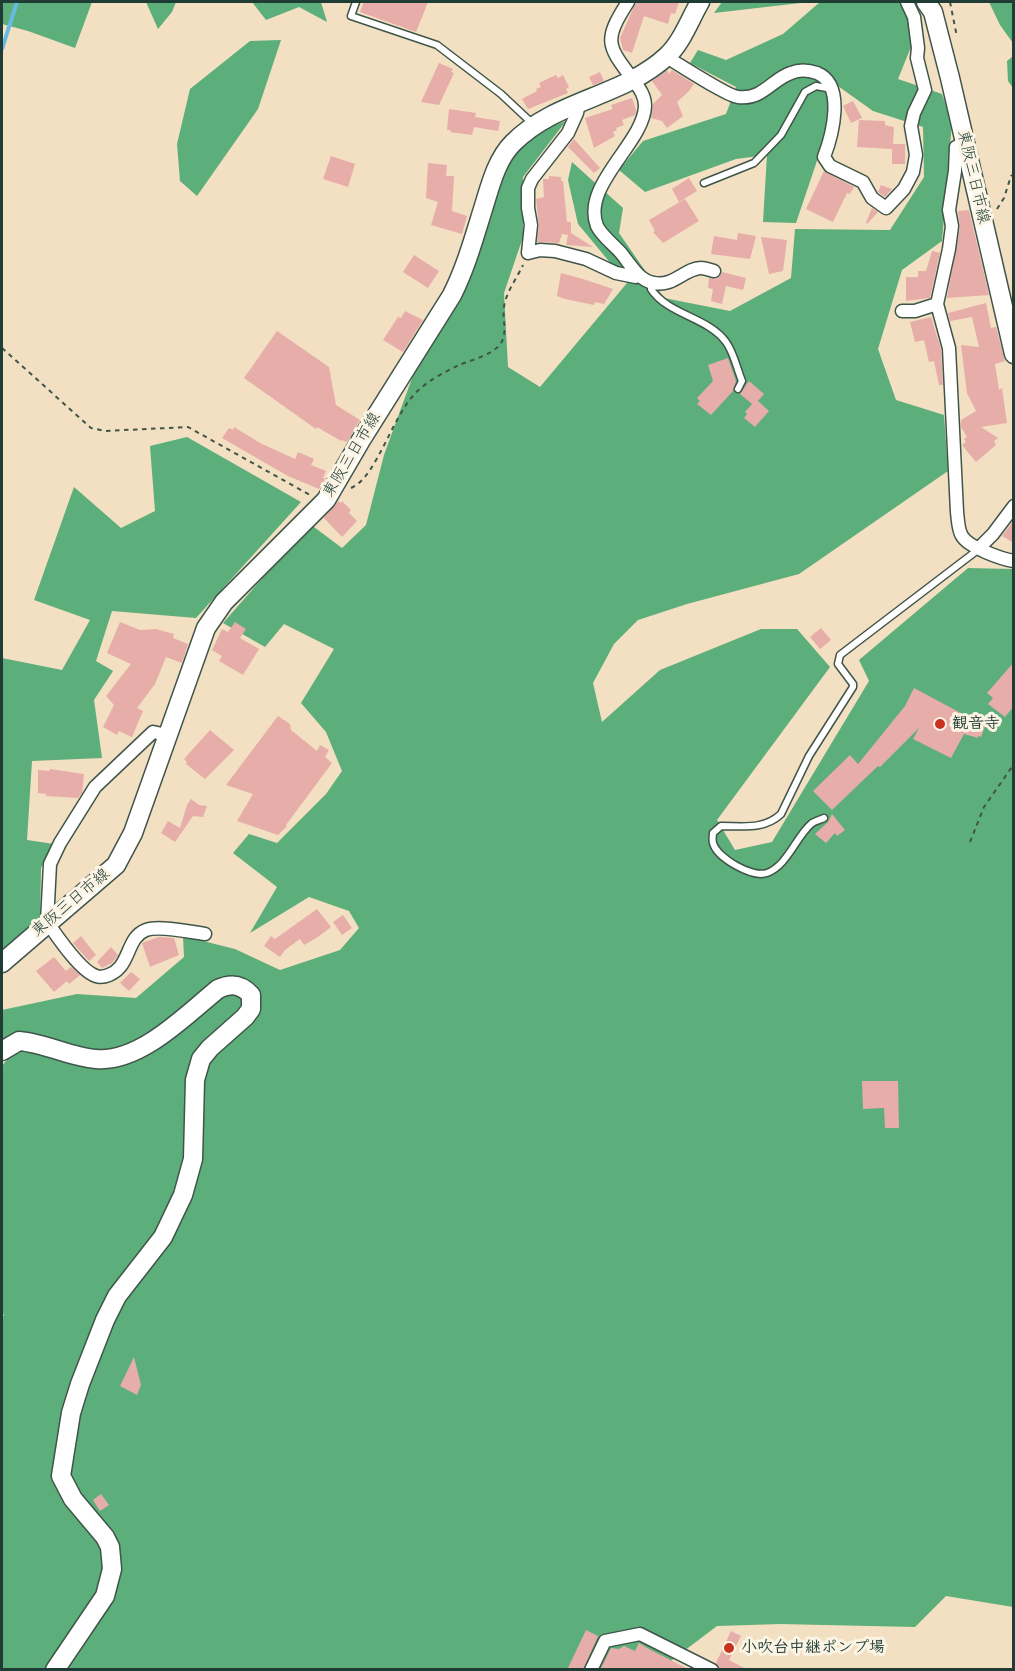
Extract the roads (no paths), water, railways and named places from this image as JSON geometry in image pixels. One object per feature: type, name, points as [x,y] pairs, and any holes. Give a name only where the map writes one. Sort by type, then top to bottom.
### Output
[{"type":"main road","name":"東阪三日市線","points":[[2,963],[116,865],[133,833],[206,628],[224,602],[330,494],[463,274],[494,173],[511,144],[533,124],[633,79],[666,57],[675,46],[700,2]]},
{"type":"main road","name":"東阪三日市線","points":[[926,2],[933,12],[1011,329],[1014,354]]},
{"type":"main road","points":[[2,1051],[19,1041],[94,1059],[113,1059],[131,1053],[162,1035],[226,985],[238,986],[251,995],[250,1009],[245,1017],[201,1059],[195,1080],[193,1159],[183,1195],[163,1237],[117,1296],[105,1320],[71,1413],[61,1476],[73,1498],[105,1537],[110,1547],[112,1569],[105,1596],[55,1670]]},
{"type":"street","points":[[628,2],[614,28],[611,50],[640,88],[645,100],[642,121],[604,180],[596,202],[597,227],[632,269],[652,283],[667,283],[699,268],[714,271]]},
{"type":"street","points":[[666,57],[736,97],[752,97],[789,73],[808,70],[822,75],[832,89],[835,116],[825,157],[830,166],[863,182],[872,198],[886,208],[904,189],[913,172],[916,155],[911,126],[914,113],[925,90],[917,58],[914,17],[907,2]]},
{"type":"street","points":[[579,103],[568,133],[532,179],[528,188],[531,225],[528,253],[540,250],[555,251],[586,259],[616,273],[636,277],[639,273]]},
{"type":"street","points":[[965,143],[957,147],[955,155],[956,171],[949,210],[952,226],[937,304],[949,348],[959,527],[962,537],[979,548],[1014,561]]},
{"type":"street","points":[[902,311],[915,311],[937,304]]},
{"type":"street","points":[[979,548],[1014,506]]},
{"type":"street","points":[[167,735],[153,732],[95,787],[60,843],[50,864],[47,922],[87,972],[98,978],[108,976],[120,968],[136,936],[147,929],[205,934]]},
{"type":"street","points":[[591,1670],[606,1641],[640,1634],[712,1670]]},
{"type":"lane","points":[[357,2],[351,16],[437,45],[501,94],[533,124]]},
{"type":"lane","points":[[704,183],[754,163],[782,135],[805,92],[816,86],[832,89]]},
{"type":"lane","points":[[652,283],[651,289],[654,295],[684,315],[714,330],[726,343],[742,381],[738,389]]},
{"type":"lane","points":[[824,818],[811,823],[790,852],[769,873],[758,875],[737,867],[721,855],[712,843],[712,833],[721,826],[753,826],[774,820],[781,813],[809,756],[853,687],[838,664],[840,655],[979,548]]},
{"type":"waterway","points":[[2,49],[17,2]]},
{"type":"place","name":"観音寺","points":[[940,724]]},
{"type":"place","name":"小吹台中継ポンプ場","points":[[729,1648]]}]
